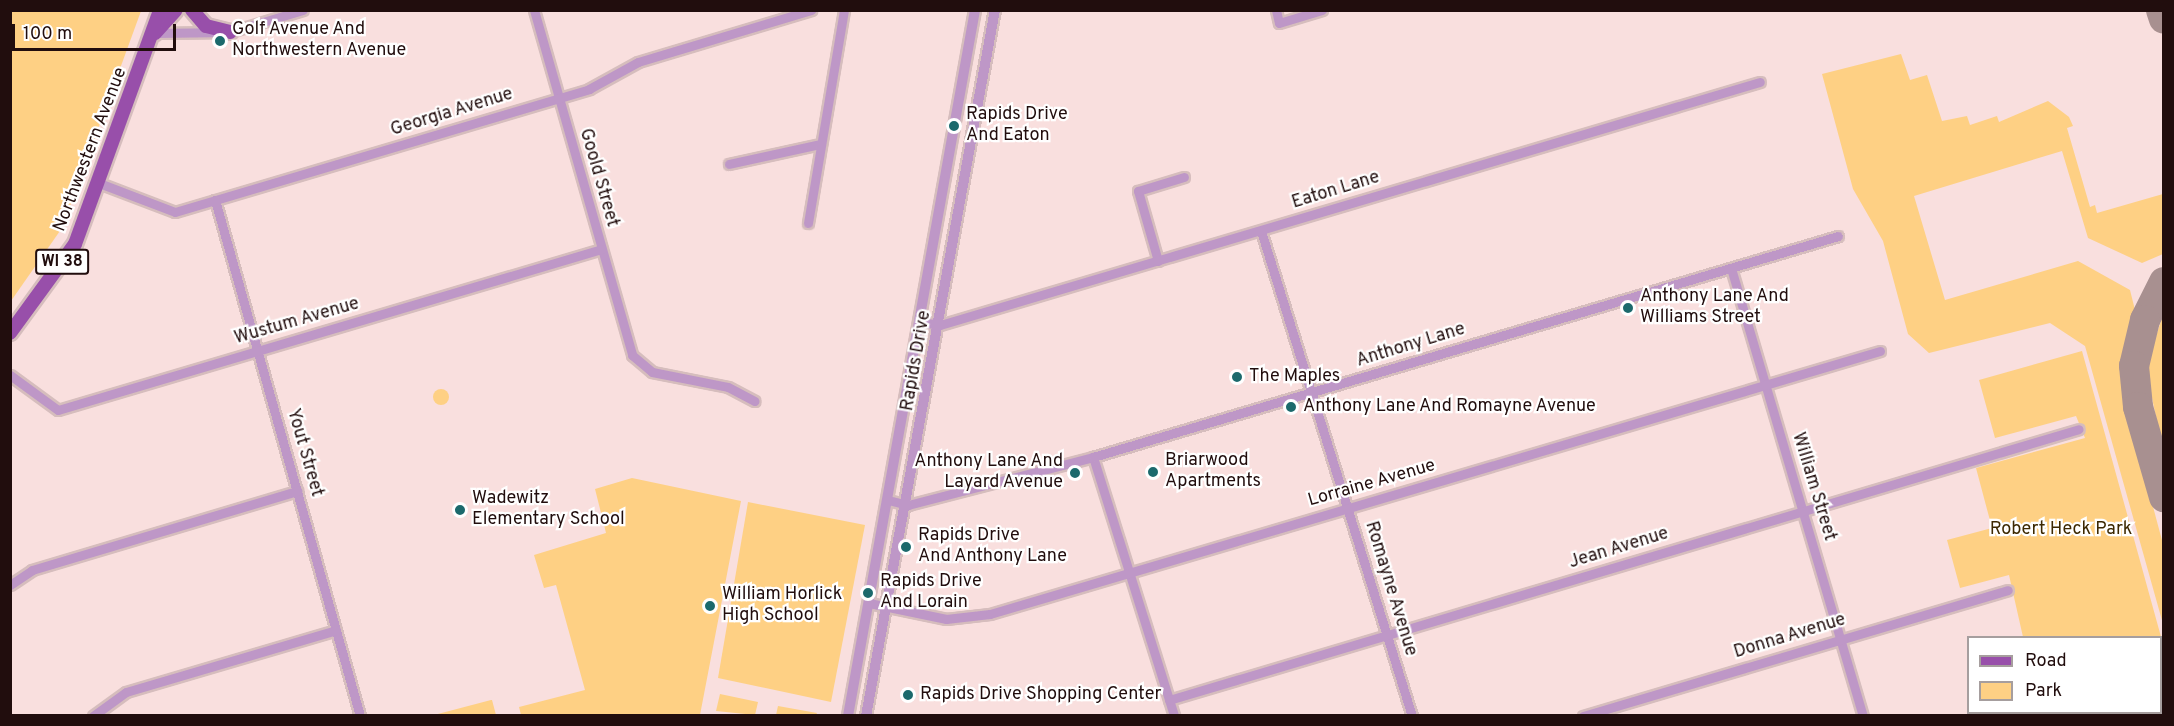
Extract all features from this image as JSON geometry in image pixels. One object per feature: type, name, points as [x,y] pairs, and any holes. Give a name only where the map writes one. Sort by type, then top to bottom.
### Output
[{"type":"main road","name":"Northwestern Avenue","points":[[10,333],[75,244],[155,33],[160,10]]},
{"type":"main road","name":"Northwestern Avenue","points":[[155,33],[176,10]]},
{"type":"main road","points":[[192,10],[206,26],[230,32]]},
{"type":"street","points":[[155,33],[230,32],[303,10]]},
{"type":"street","name":"Goold Street","points":[[534,10],[632,355],[652,372],[728,387],[754,402]]},
{"type":"street","name":"Georgia Avenue","points":[[99,183],[175,212],[558,98],[638,62],[811,10]]},
{"type":"street","points":[[808,223],[844,10]]},
{"type":"street","name":"Rapids Drive","points":[[848,716],[948,173],[975,10]]},
{"type":"street","name":"Rapids Drive","points":[[866,716],[908,505],[994,10]]},
{"type":"street","points":[[1276,10],[1280,23],[1322,10]]},
{"type":"street","points":[[965,74],[983,76]]},
{"type":"street","name":"Eaton Lane","points":[[921,322],[940,325],[1760,82]]},
{"type":"street","points":[[729,164],[820,144]]},
{"type":"street","points":[[948,173],[966,175]]},
{"type":"street","points":[[1158,261],[1138,191],[1184,177]]},
{"type":"street","name":"Yout Street","points":[[215,200],[360,716]]},
{"type":"street","name":"Romayne Avenue","points":[[1261,231],[1412,716]]},
{"type":"street","name":"Anthony Lane","points":[[888,500],[908,505],[1093,457],[1838,236]]},
{"type":"street","name":"Wustum Avenue","points":[[10,375],[58,410],[602,249]]},
{"type":"street","name":"William Street","points":[[1731,268],[1863,716]]},
{"type":"street","name":"Lorraine Avenue","points":[[869,603],[946,619],[976,618],[1880,351]]},
{"type":"street","name":"Jean Avenue","points":[[1169,700],[2079,429]]},
{"type":"street","points":[[1093,457],[1174,716]]},
{"type":"street","points":[[10,585],[32,570],[297,491]]},
{"type":"street","name":"Donna Avenue","points":[[1583,716],[2008,590]]},
{"type":"street","points":[[93,716],[126,692],[336,630]]},
{"type":"green space","points":[[10,11],[141,11],[62,228],[11,301]]},
{"type":"green space","points":[[1901,54],[1910,80],[1927,75],[1942,121],[1967,116],[1970,125],[1997,116],[1999,122],[2048,101],[2069,117],[2073,126],[2067,128],[2090,207],[2095,205],[2097,213],[2163,194],[2163,254],[2142,263],[2088,238],[2062,151],[1914,196],[1945,300],[2078,261],[2130,290],[2135,310],[2125,346],[2122,391],[2163,544],[2163,624],[2085,346],[2050,323],[1929,353],[1908,334],[1883,241],[1853,189],[1822,74]]},
{"type":"green space","points":[[2163,315],[2163,450],[2148,379],[2149,357]]},
{"type":"green space","name":"Robert Heck Park","points":[[2082,351],[2161,636],[2023,636],[2009,575],[1960,588],[1947,540],[1992,528],[1976,468],[2085,438],[2076,416],[1995,438],[1979,380]]},
{"type":"green space","points":[[441,389],[449,397],[441,405],[433,397]]},
{"type":"green space","points":[[632,478],[741,501],[700,715],[521,715],[519,707],[585,690],[556,585],[544,588],[534,555],[606,533],[595,489]]},
{"type":"green space","points":[[748,502],[865,525],[831,702],[718,678]]},
{"type":"green space","points":[[720,694],[758,702],[755,715],[716,711]]},
{"type":"green space","points":[[491,700],[496,715],[434,715]]},
{"type":"green space","points":[[778,706],[817,713],[816,715],[776,715]]},
{"type":"taxiway","points":[[2161,10],[2164,19]]},
{"type":"taxiway","points":[[2164,282],[2145,320],[2134,366],[2138,407],[2164,497]]},
{"type":"place","name":"Golf Avenue And Northwestern Avenue","points":[[220,41]]},
{"type":"place","name":"Rapids Drive And Eaton","points":[[954,126]]},
{"type":"place","name":"Anthony Lane And Williams Street","points":[[1628,308]]},
{"type":"place","name":"The Maples","points":[[1237,377]]},
{"type":"place","name":"Anthony Lane And Romayne Avenue","points":[[1291,407]]},
{"type":"place","name":"Briarwood Apartments","points":[[1153,472]]},
{"type":"place","name":"Anthony Lane And Layard Avenue","points":[[1075,473]]},
{"type":"place","name":"Wadewitz Elementary School","points":[[460,510]]},
{"type":"place","name":"Rapids Drive And Anthony Lane","points":[[906,547]]},
{"type":"place","name":"Rapids Drive And Lorain","points":[[868,593]]},
{"type":"place","name":"William Horlick High School","points":[[710,606]]},
{"type":"place","name":"Rapids Drive Shopping Center","points":[[908,695]]}]
